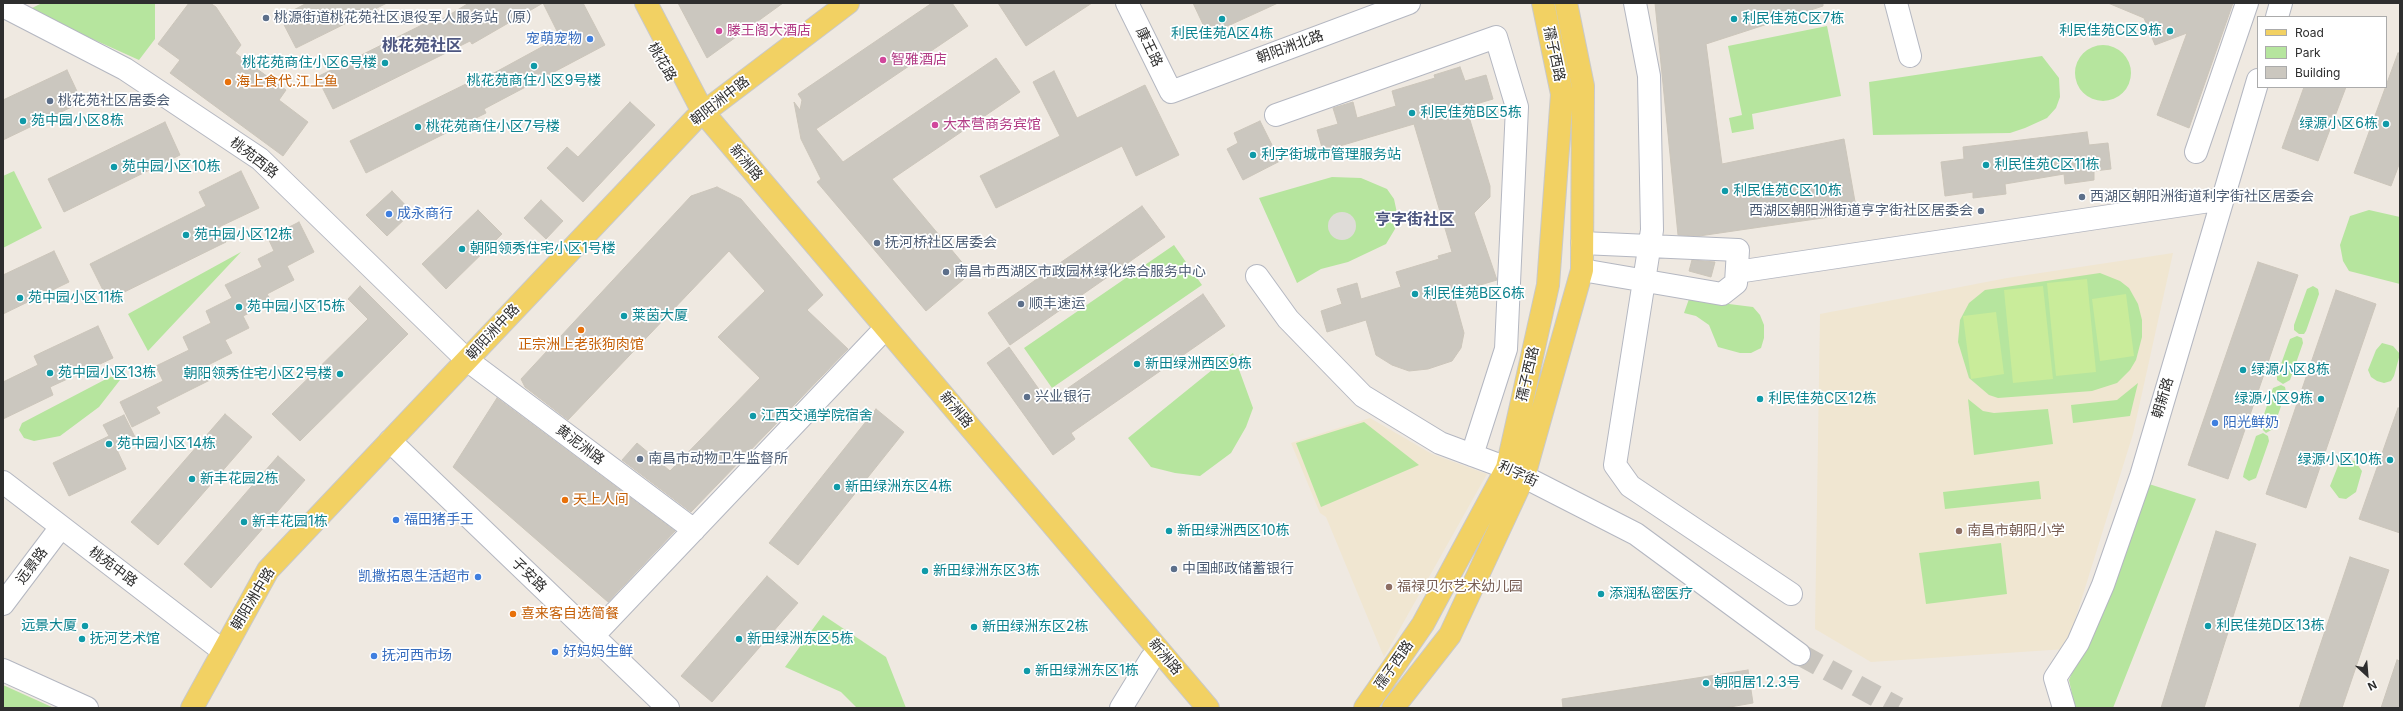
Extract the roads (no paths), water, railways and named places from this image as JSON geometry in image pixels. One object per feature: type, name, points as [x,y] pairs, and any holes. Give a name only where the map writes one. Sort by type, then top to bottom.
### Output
[{"type":"main road","name":"桃花路","points":[[632,3],[650,40],[699,116]]},
{"type":"main road","name":"桃花路","points":[[646,3],[699,116]]},
{"type":"main road","name":"朝阳洲中路","points":[[192,708],[268,570],[699,116],[848,3]]},
{"type":"main road","name":"孺子西路","points":[[1365,708],[1423,624],[1515,472],[1548,285],[1562,94],[1543,3]]},
{"type":"main road","name":"孺子西路","points":[[1393,708],[1450,635],[1515,472],[1582,270],[1583,86],[1566,3]]},
{"type":"main road","name":"新洲路","points":[[699,116],[878,336],[1192,708]]},
{"type":"main road","name":"新洲路","points":[[699,116],[1208,708]]},
{"type":"street","name":"康王路","points":[[1127,3],[1171,92]]},
{"type":"street","name":"朝阳洲北路","points":[[1171,92],[1408,3]]},
{"type":"street","points":[[1635,3],[1649,76],[1652,230],[1615,464],[1630,486],[1791,594]]},
{"type":"street","points":[[1896,3],[1910,56]]},
{"type":"street","points":[[2196,152],[2247,3]]},
{"type":"street","points":[[2277,16],[2281,3]]},
{"type":"street","name":"桃苑西路","points":[[3,6],[125,69],[260,159],[467,360]]},
{"type":"street","points":[[1276,115],[1496,37],[1517,108],[1506,349],[1472,455]]},
{"type":"street","name":"朝新路","points":[[2064,708],[2055,678],[2078,643],[2103,585],[2133,498],[2257,83]]},
{"type":"street","points":[[1737,272],[2223,199]]},
{"type":"street","points":[[1582,243],[1738,250],[1736,283],[1722,294],[1582,270]]},
{"type":"street","name":"利字街","points":[[1257,276],[1288,319],[1363,396],[1440,443],[1515,472],[1636,534],[1799,654]]},
{"type":"street","points":[[593,636],[878,336]]},
{"type":"street","name":"黄泥洲路","points":[[467,360],[694,530]]},
{"type":"street","name":"子安路","points":[[390,441],[668,708]]},
{"type":"street","name":"桃苑中路","points":[[3,482],[223,651]]},
{"type":"street","name":"远景路","points":[[3,604],[61,527]]},
{"type":"street","points":[[1121,708],[1151,659]]},
{"type":"street","points":[[3,670],[86,708]]},
{"type":"tunnel","points":[[1799,654],[1898,708]]},
{"type":"place","name":"桃源街道桃花苑社区退役军人服务站（原）","points":[[266,18]]},
{"type":"place","name":"利民佳苑A区4栋","points":[[1222,19]]},
{"type":"place","name":"利民佳苑C区7栋","points":[[1734,19]]},
{"type":"place","name":"滕王阁大酒店","points":[[719,31]]},
{"type":"place","name":"利民佳苑C区9栋","points":[[2170,31]]},
{"type":"place","name":"宠萌宠物","points":[[590,39]]},
{"type":"place","name":"智雅酒店","points":[[883,60]]},
{"type":"place","name":"桃花苑商住小区6号楼","points":[[385,63]]},
{"type":"place","name":"桃花苑商住小区9号楼","points":[[534,66]]},
{"type":"place","name":"海上食代.江上鱼","points":[[228,82]]},
{"type":"place","name":"桃花苑社区居委会","points":[[50,101]]},
{"type":"place","name":"利民佳苑B区5栋","points":[[1412,113]]},
{"type":"place","name":"苑中园小区8栋","points":[[23,121]]},
{"type":"place","name":"绿源小区6栋","points":[[2386,124]]},
{"type":"place","name":"大本营商务宾馆","points":[[935,125]]},
{"type":"place","name":"桃花苑商住小区7号楼","points":[[418,127]]},
{"type":"place","name":"利字街城市管理服务站","points":[[1253,155]]},
{"type":"place","name":"利民佳苑C区11栋","points":[[1986,165]]},
{"type":"place","name":"苑中园小区10栋","points":[[114,167]]},
{"type":"place","name":"利民佳苑C区10栋","points":[[1725,191]]},
{"type":"place","name":"西湖区朝阳洲街道利字街社区居委会","points":[[2082,197]]},
{"type":"place","name":"西湖区朝阳洲街道亨字街社区居委会","points":[[1981,211]]},
{"type":"place","name":"成永商行","points":[[389,214]]},
{"type":"place","name":"苑中园小区12栋","points":[[186,235]]},
{"type":"place","name":"抚河桥社区居委会","points":[[877,243]]},
{"type":"place","name":"朝阳领秀住宅小区1号楼","points":[[462,249]]},
{"type":"place","name":"南昌市西湖区市政园林绿化综合服务中心","points":[[946,272]]},
{"type":"place","name":"利民佳苑B区6栋","points":[[1415,294]]},
{"type":"place","name":"苑中园小区11栋","points":[[20,298]]},
{"type":"place","name":"顺丰速运","points":[[1021,304]]},
{"type":"place","name":"苑中园小区15栋","points":[[239,307]]},
{"type":"place","name":"莱茵大厦","points":[[624,316]]},
{"type":"place","name":"正宗洲上老张狗肉馆","points":[[581,330]]},
{"type":"place","name":"新田绿洲西区9栋","points":[[1137,364]]},
{"type":"place","name":"绿源小区8栋","points":[[2243,370]]},
{"type":"place","name":"苑中园小区13栋","points":[[50,373]]},
{"type":"place","name":"朝阳领秀住宅小区2号楼","points":[[340,374]]},
{"type":"place","name":"兴业银行","points":[[1027,397]]},
{"type":"place","name":"利民佳苑C区12栋","points":[[1760,399]]},
{"type":"place","name":"绿源小区9栋","points":[[2321,399]]},
{"type":"place","name":"江西交通学院宿舍","points":[[753,416]]},
{"type":"place","name":"阳光鲜奶","points":[[2215,423]]},
{"type":"place","name":"苑中园小区14栋","points":[[109,444]]},
{"type":"place","name":"南昌市动物卫生监督所","points":[[640,459]]},
{"type":"place","name":"绿源小区10栋","points":[[2390,460]]},
{"type":"place","name":"新丰花园2栋","points":[[192,479]]},
{"type":"place","name":"新田绿洲东区4栋","points":[[837,487]]},
{"type":"place","name":"天上人间","points":[[565,500]]},
{"type":"place","name":"福田猪手王","points":[[396,520]]},
{"type":"place","name":"新丰花园1栋","points":[[244,522]]},
{"type":"place","name":"新田绿洲西区10栋","points":[[1169,531]]},
{"type":"place","name":"南昌市朝阳小学","points":[[1959,531]]},
{"type":"place","name":"中国邮政储蓄银行","points":[[1174,569]]},
{"type":"place","name":"新田绿洲东区3栋","points":[[925,571]]},
{"type":"place","name":"凯撒拓恩生活超市","points":[[478,577]]},
{"type":"place","name":"福禄贝尔艺术幼儿园","points":[[1389,587]]},
{"type":"place","name":"添润私密医疗","points":[[1601,594]]},
{"type":"place","name":"喜来客自选简餐","points":[[513,614]]},
{"type":"place","name":"远景大厦","points":[[85,626]]},
{"type":"place","name":"利民佳苑D区13栋","points":[[2208,626]]},
{"type":"place","name":"新田绿洲东区2栋","points":[[974,627]]},
{"type":"place","name":"抚河艺术馆","points":[[82,639]]},
{"type":"place","name":"新田绿洲东区5栋","points":[[739,639]]},
{"type":"place","name":"好妈妈生鲜","points":[[555,652]]},
{"type":"place","name":"抚河西市场","points":[[374,656]]},
{"type":"place","name":"新田绿洲东区1栋","points":[[1027,671]]},
{"type":"place","name":"朝阳居1.2.3号","points":[[1706,683]]},
{"type":"district","name":"桃花苑社区","points":[[422,46]]},
{"type":"district","name":"亨字街社区","points":[[1415,220]]}]
